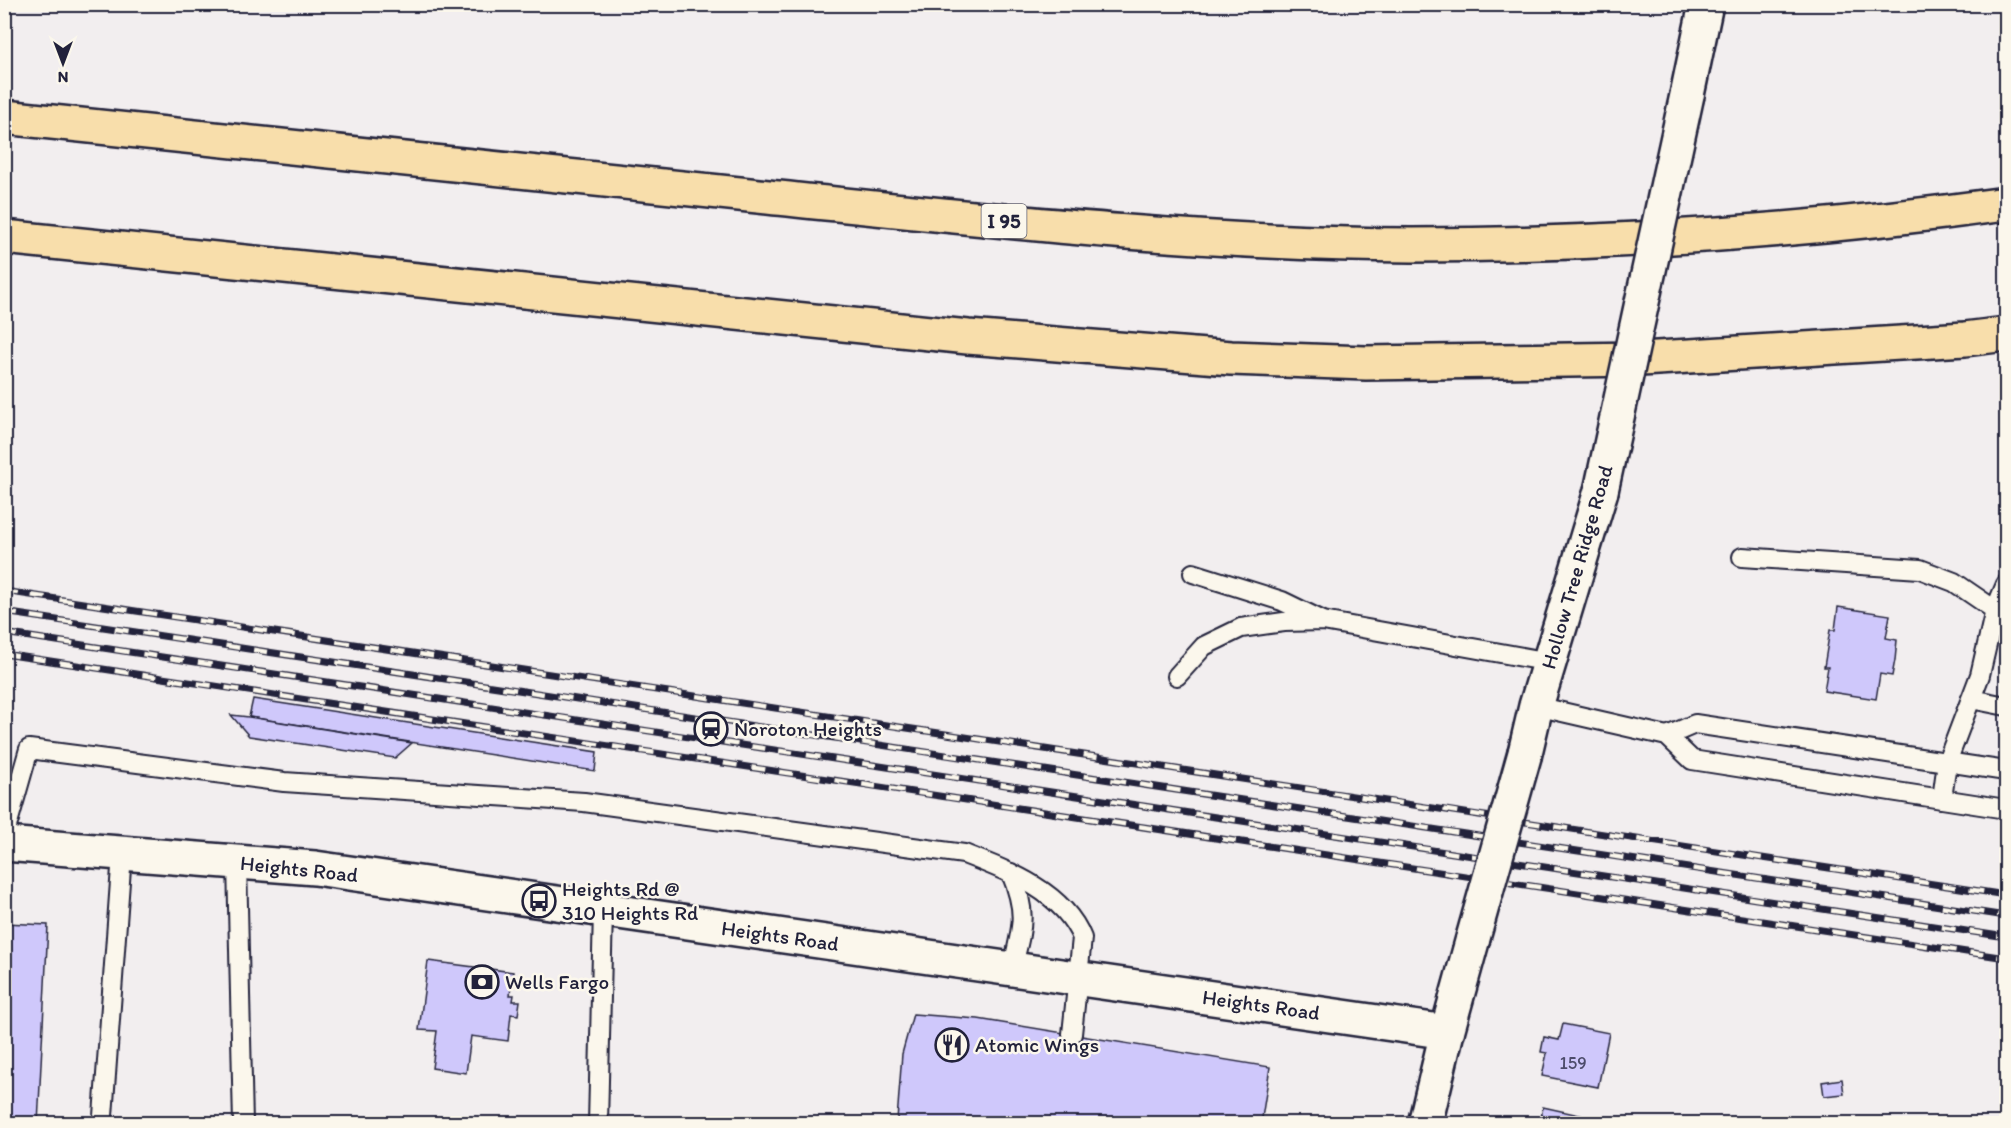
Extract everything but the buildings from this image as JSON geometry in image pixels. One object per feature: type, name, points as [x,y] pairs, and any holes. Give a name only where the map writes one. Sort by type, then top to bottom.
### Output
[{"type":"highway","name":"I 95","points":[[4,117],[1012,222],[1277,241],[1410,245],[1659,237],[1805,228],[2007,204]]},
{"type":"highway","points":[[4,239],[968,337],[1231,358],[1366,363],[1641,359],[1965,339],[2007,334]]},
{"type":"street","name":"Hollow Tree Ridge Road","points":[[1425,1124],[1447,1032],[1536,706],[1600,491],[1706,4]]},
{"type":"street","name":"Heights Road","points":[[4,844],[315,868],[1447,1032]]},
{"type":"lane","points":[[1742,557],[1920,569],[1954,582],[1995,610]]},
{"type":"lane","points":[[1193,573],[1282,601],[1323,621]]},
{"type":"lane","points":[[1942,799],[1947,762],[1980,675],[1995,610],[2007,585]]},
{"type":"lane","points":[[1177,676],[1204,646],[1241,628],[1323,621],[1550,662]]},
{"type":"lane","points":[[1971,699],[2007,705]]},
{"type":"lane","points":[[1536,706],[1667,736],[1692,760],[2007,809]]},
{"type":"lane","points":[[1667,736],[1695,724],[2007,771]]},
{"type":"lane","points":[[4,837],[29,749],[284,782],[584,802],[964,854],[1011,873],[1051,897],[1076,923],[1082,938],[1072,1034]]},
{"type":"lane","points":[[103,1116],[122,854]]},
{"type":"lane","points":[[237,863],[243,1124]]},
{"type":"lane","points":[[1011,873],[1022,898],[1023,915],[1012,969]]},
{"type":"lane","points":[[598,1124],[603,910]]},
{"type":"railway","points":[[4,591],[2006,895]]},
{"type":"railway","points":[[4,612],[2006,916]]},
{"type":"railway","points":[[4,633],[2006,937]]},
{"type":"railway","points":[[4,654],[2006,958]]},
{"type":"place","name":"Noroton Heights","points":[[711,729]]},
{"type":"place","name":"Heights Rd @ 310 Heights Rd","points":[[539,901]]},
{"type":"place","name":"Wells Fargo","points":[[482,982]]},
{"type":"place","name":"Atomic Wings","points":[[952,1045]]}]
